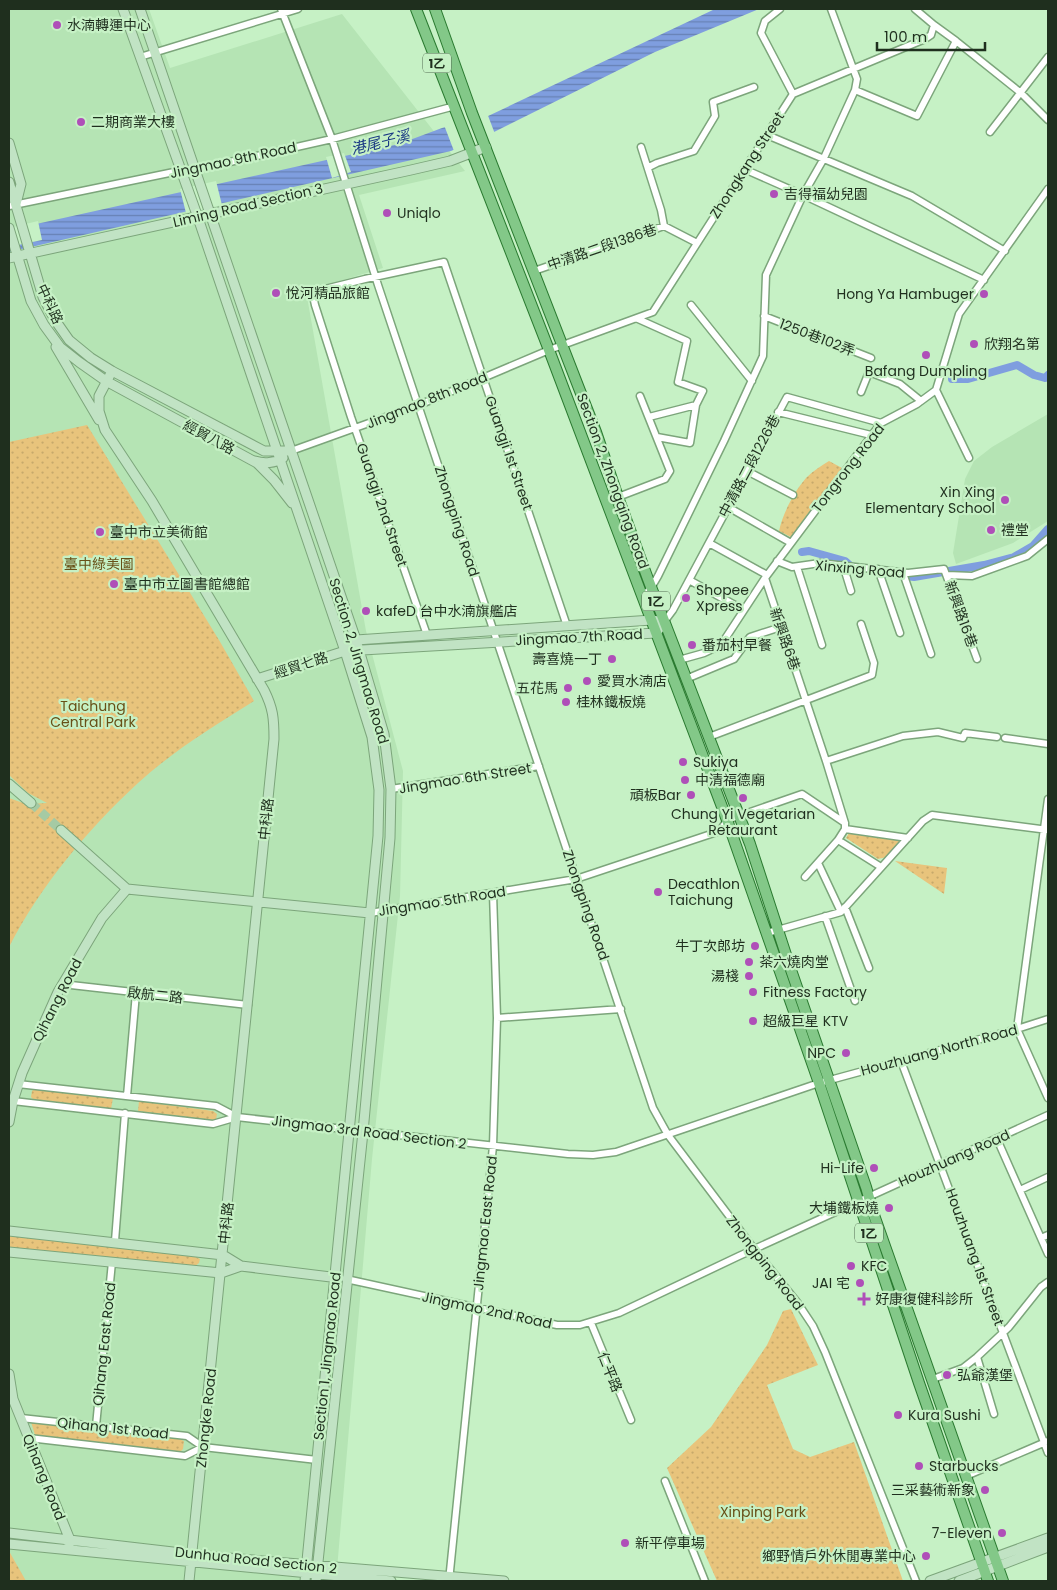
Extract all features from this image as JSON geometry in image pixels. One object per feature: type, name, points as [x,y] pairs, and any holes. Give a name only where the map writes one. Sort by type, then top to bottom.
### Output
[{"type":"main road","name":"1乙","points":[[416,9],[472,154]]},
{"type":"main road","name":"1乙","points":[[435,9],[486,147]]},
{"type":"main road","name":"Section 2, Zhongqing Road","points":[[486,147],[596,432],[651,588],[740,816],[877,1223],[1003,1581]]},
{"type":"main road","name":"Section 2, Zhongqing Road","points":[[472,154],[549,350],[727,820],[819,1083],[984,1572]]},
{"type":"street","points":[[123,9],[182,171]]},
{"type":"street","points":[[140,9],[195,169]]},
{"type":"street","points":[[140,57],[282,11],[298,9]]},
{"type":"street","points":[[780,9],[765,21],[762,33],[793,94],[925,40],[931,34],[934,25]]},
{"type":"street","points":[[642,597],[651,588],[724,441],[763,356],[766,274],[803,195],[824,160],[855,90],[857,79],[831,9]]},
{"type":"street","points":[[915,9],[1021,93],[1048,120]]},
{"type":"street","name":"Zhongping Road","points":[[282,11],[346,180],[376,277],[653,1108],[668,1135],[754,1249],[797,1302],[813,1326],[916,1581]]},
{"type":"street","points":[[855,90],[917,116],[956,41]]},
{"type":"street","points":[[990,132],[1048,57]]},
{"type":"street","points":[[649,167],[694,151],[715,116],[713,102],[754,87]]},
{"type":"street","name":"Zhongkang Street","points":[[563,346],[653,312],[793,94]]},
{"type":"street","name":"Jingmao 9th Road","points":[[15,208],[332,139],[455,106]]},
{"type":"street","points":[[767,135],[912,196],[1005,251]]},
{"type":"street","points":[[9,144],[21,184],[15,208]]},
{"type":"street","name":"Liming Road Section 3","points":[[13,257],[346,180],[421,168],[472,154],[486,147]]},
{"type":"street","points":[[641,147],[649,167],[664,226]]},
{"type":"street","name":"Section 2, Jingmao Road","points":[[195,169],[356,640],[384,734],[391,789],[390,838],[362,1132]]},
{"type":"street","points":[[744,169],[984,280]]},
{"type":"street","name":"Section 2, Jingmao Road","points":[[182,171],[345,651],[372,737],[378,790],[378,836],[350,1131]]},
{"type":"street","name":"中科路","points":[[9,182],[15,208],[44,297],[55,320],[69,340],[91,358],[112,371],[101,390],[98,402],[105,430]]},
{"type":"street","points":[[969,458],[936,390],[959,314],[1048,189]]},
{"type":"street","name":"中清路二段1386巷","points":[[534,271],[664,226],[697,243]]},
{"type":"street","name":"中科路","points":[[9,228],[13,257],[31,301],[44,325],[105,430],[152,501],[272,705],[274,738],[222,1255]]},
{"type":"street","name":"Guangji 1st Street","points":[[376,277],[444,262],[567,626]]},
{"type":"street","name":"Guangji 2nd Street","points":[[376,277],[317,291],[313,296],[355,429],[427,635]]},
{"type":"street","points":[[690,305],[752,381]]},
{"type":"street","name":"1250巷102弄","points":[[764,316],[871,358]]},
{"type":"street","points":[[638,319],[687,341],[678,382],[703,392],[696,405],[690,443],[657,437]]},
{"type":"street","name":"中科路","points":[[44,325],[60,346],[106,381]]},
{"type":"street","name":"Jingmao 8th Road","points":[[280,460],[291,451],[419,405],[549,350],[563,346]]},
{"type":"street","name":"Jingmao 8th Road","points":[[112,371],[264,451],[291,451]]},
{"type":"street","points":[[861,392],[869,372],[900,384],[921,401]]},
{"type":"street","name":"經貿八路","points":[[106,381],[253,460],[274,480],[298,511]]},
{"type":"street","name":"Tongrong Road","points":[[679,660],[704,653],[721,645],[766,576],[881,423],[921,401],[936,390]]},
{"type":"street","points":[[618,497],[664,479],[670,471],[640,396]]},
{"type":"street","name":"中清路二段1226巷","points":[[664,622],[673,610],[787,397],[881,423]]},
{"type":"street","points":[[649,417],[696,405]]},
{"type":"street","points":[[778,412],[871,435]]},
{"type":"street","points":[[253,460],[265,463],[280,460]]},
{"type":"street","points":[[747,471],[793,495]]},
{"type":"street","points":[[728,507],[791,543]]},
{"type":"street","name":"Xinxing Road","points":[[777,561],[792,567],[820,563],[903,573],[946,572],[972,576],[1027,556],[1048,539]]},
{"type":"street","points":[[709,543],[766,576]]},
{"type":"street","points":[[843,565],[851,591]]},
{"type":"street","points":[[797,566],[822,645]]},
{"type":"street","points":[[878,569],[900,633]]},
{"type":"street","name":"新興路16巷","points":[[946,572],[978,659]]},
{"type":"street","points":[[903,573],[931,654]]},
{"type":"street","name":"新興路6巷","points":[[766,576],[845,826]]},
{"type":"street","points":[[689,580],[744,610]]},
{"type":"street","name":"Jingmao 7th Road","points":[[345,651],[656,633],[664,622],[652,620],[356,640]]},
{"type":"street","points":[[709,737],[872,675],[874,663],[861,624]]},
{"type":"street","points":[[686,679],[734,659],[750,637],[781,627]]},
{"type":"street","points":[[345,651],[356,640]]},
{"type":"street","name":"經貿七路","points":[[258,679],[345,651]]},
{"type":"street","points":[[826,761],[903,736],[938,732],[963,738],[965,733],[997,737]]},
{"type":"street","points":[[1006,738],[1048,744]]},
{"type":"street","name":"Jingmao 6th Street","points":[[391,789],[539,766]]},
{"type":"street","points":[[9,784],[32,803]]},
{"type":"street","name":"Jingmao 5th Road","points":[[128,889],[370,913],[576,879],[720,831],[727,820],[802,794],[845,826]]},
{"type":"street","points":[[1048,799],[1046,830],[1017,1029],[1048,1098]]},
{"type":"street","points":[[767,933],[843,910],[880,866],[923,821],[932,815],[1046,830]]},
{"type":"street","points":[[805,877],[838,840],[845,826],[908,838]]},
{"type":"street","points":[[62,830],[128,889]]},
{"type":"street","points":[[838,840],[880,866]]},
{"type":"street","points":[[818,863],[843,910],[870,968]]},
{"type":"street","name":"Qihang Road","points":[[9,1122],[18,1084],[29,1054],[62,984],[102,918],[128,889]]},
{"type":"street","name":"Jingmao East Road","points":[[449,1579],[493,1146],[497,1018],[492,893]]},
{"type":"street","points":[[825,916],[855,1001]]},
{"type":"street","name":"啟航二路","points":[[62,984],[248,1004]]},
{"type":"street","points":[[126,1096],[136,993]]},
{"type":"street","points":[[497,1018],[621,1009]]},
{"type":"street","name":"Houzhuang North Road","points":[[819,1083],[1048,1019]]},
{"type":"street","name":"Houzhuang 1st Street","points":[[901,1061],[1046,1442],[1048,1453]]},
{"type":"street","name":"Jingmao 3rd Road Section 2","points":[[18,1084],[216,1106],[237,1117],[350,1131],[593,1156],[616,1152],[819,1083]]},
{"type":"street","name":"Jingmao 3rd Road Section 2","points":[[13,1101],[213,1124],[237,1117]]},
{"type":"street","points":[[115,1241],[125,1113]]},
{"type":"street","name":"Houzhuang Road","points":[[858,1201],[1048,1115]]},
{"type":"street","name":"Section 1, Jingmao Road","points":[[306,1573],[350,1131]]},
{"type":"street","name":"Section 1, Jingmao Road","points":[[317,1574],[362,1132]]},
{"type":"street","points":[[997,1139],[1048,1254]]},
{"type":"street","points":[[1020,1190],[1048,1177]]},
{"type":"street","name":"Jingmao 2nd Road","points":[[9,1230],[222,1255],[241,1266],[346,1279],[556,1325],[580,1325],[620,1313],[858,1201]]},
{"type":"street","points":[[1041,1238],[1048,1235]]},
{"type":"street","name":"Jingmao 2nd Road","points":[[9,1252],[221,1272],[241,1266]]},
{"type":"street","name":"Zhongke Road","points":[[189,1581],[222,1255]]},
{"type":"street","name":"Qihang East Road","points":[[96,1426],[112,1262]]},
{"type":"street","points":[[933,1379],[963,1368],[1004,1333],[1041,1287],[1048,1282]]},
{"type":"street","name":"仁平路","points":[[591,1323],[631,1420]]},
{"type":"street","points":[[977,1356],[994,1414]]},
{"type":"street","name":"Qihang Road","points":[[9,1374],[13,1399],[70,1540]]},
{"type":"street","name":"Qihang 1st Road","points":[[20,1418],[187,1436],[203,1447],[317,1460]]},
{"type":"street","name":"Qihang 1st Road","points":[[29,1438],[185,1456],[203,1447]]},
{"type":"street","points":[[966,1476],[1046,1442]]},
{"type":"street","points":[[665,1481],[706,1581]]},
{"type":"street","name":"Dunhua Road Section 2","points":[[9,1533],[306,1573],[391,1581]]},
{"type":"street","points":[[959,1581],[984,1572],[996,1562],[1048,1538]]},
{"type":"street","points":[[68,1550],[70,1540]]},
{"type":"street","name":"Dunhua Road Section 2","points":[[9,1544],[191,1558]]},
{"type":"street","points":[[996,1562],[1048,1547]]},
{"type":"street","points":[[930,1581],[984,1572]]},
{"type":"street","name":"Dunhua Road Section 2","points":[[317,1574],[504,1581]]},
{"type":"shaded area","points":[[9,9],[149,9],[170,68],[342,14],[465,171],[359,195],[383,268],[306,291],[366,631],[403,771],[400,896],[372,1159],[336,1581],[9,1581]]},
{"type":"shaded area","name":"Xin Xing Elementary School","points":[[1048,414],[1048,521],[1013,543],[956,564],[953,553],[965,479],[974,461],[992,447]]},
{"type":"green space","name":"Taichung Central Park","points":[[87,425],[219,640],[254,701],[209,729],[151,771],[119,801],[83,839],[50,880],[9,947],[9,798],[26,804],[47,803],[28,793],[9,775],[9,442]]},
{"type":"green space","points":[[829,461],[842,468],[791,537],[779,531],[793,496],[811,473]]},
{"type":"green space","points":[[849,833],[905,836],[887,857],[878,859],[846,838]]},
{"type":"green space","points":[[895,861],[947,868],[944,894]]},
{"type":"green space","points":[[35,1088],[113,1098],[111,1109],[34,1100],[31,1097],[32,1091]]},
{"type":"green space","points":[[139,1101],[213,1111],[217,1114],[216,1119],[138,1111]]},
{"type":"green space","points":[[9,1235],[194,1256],[200,1259],[199,1263],[194,1267],[9,1248]]},
{"type":"green space","name":"Xinping Park","points":[[791,1309],[818,1365],[767,1385],[793,1449],[810,1457],[854,1442],[903,1581],[717,1581],[667,1468],[711,1427],[767,1345],[783,1311]]},
{"type":"green space","points":[[31,1422],[179,1439],[184,1441],[183,1449],[180,1452],[35,1435]]},
{"type":"green space","points":[[9,1551],[26,1581],[9,1581]]},
{"type":"water","points":[[715,9],[759,9],[655,52],[492,133],[451,151],[9,252],[9,230],[399,144],[442,128],[486,117]]},
{"type":"pier","points":[[487,113],[495,134],[454,151],[444,125]]},
{"type":"pier","points":[[344,153],[351,172],[332,178],[326,157]]},
{"type":"pier","points":[[216,181],[222,205],[186,213],[180,189]]},
{"type":"pier","points":[[38,221],[42,240],[9,247],[9,228]]},
{"type":"waterway","points":[[952,379],[968,379],[1017,365],[1034,375],[1045,378],[1048,375]]},
{"type":"waterway","points":[[881,573],[914,577],[984,565],[1014,557],[1033,546],[1048,529]]},
{"type":"waterway","points":[[802,552],[809,551],[845,561],[854,569]]},
{"type":"tunnel","points":[[31,803],[61,830]]},
{"type":"place","name":"水湳轉運中心","points":[[57,25]]},
{"type":"place","name":"二期商業大樓","points":[[81,122]]},
{"type":"place","name":"吉得福幼兒園","points":[[774,194]]},
{"type":"place","name":"Uniqlo","points":[[387,213]]},
{"type":"place","name":"悅河精品旅館","points":[[276,293]]},
{"type":"place","name":"Hong Ya Hambuger","points":[[984,294]]},
{"type":"place","name":"欣翔名第","points":[[974,344]]},
{"type":"place","name":"Bafang Dumpling","points":[[926,355]]},
{"type":"place","name":"Xin Xing Elementary School","points":[[1005,500]]},
{"type":"place","name":"禮堂","points":[[991,530]]},
{"type":"place","name":"臺中市立美術館","points":[[100,532]]},
{"type":"place","name":"臺中市立圖書館總館","points":[[114,584]]},
{"type":"place","name":"Shopee Xpress","points":[[686,598]]},
{"type":"place","name":"kafeD 台中水湳旗艦店","points":[[366,611]]},
{"type":"place","name":"番茄村早餐","points":[[692,645]]},
{"type":"place","name":"壽喜燒一丁","points":[[612,659]]},
{"type":"place","name":"愛買水湳店","points":[[587,681]]},
{"type":"place","name":"五花馬","points":[[568,688]]},
{"type":"place","name":"桂林鐵板燒","points":[[566,702]]},
{"type":"place","name":"Sukiya","points":[[683,762]]},
{"type":"place","name":"中清福德廟","points":[[685,780]]},
{"type":"place","name":"頑板Bar","points":[[691,795]]},
{"type":"place","name":"Chung Yi Vegetarian Retaurant","points":[[743,798]]},
{"type":"place","name":"Decathlon Taichung","points":[[658,892]]},
{"type":"place","name":"牛丁次郎坊","points":[[755,946]]},
{"type":"place","name":"茶六燒肉堂","points":[[749,962]]},
{"type":"place","name":"湯棧","points":[[749,976]]},
{"type":"place","name":"Fitness Factory","points":[[753,992]]},
{"type":"place","name":"超級巨星 KTV","points":[[753,1021]]},
{"type":"place","name":"NPC","points":[[846,1053]]},
{"type":"place","name":"Hi-Life","points":[[874,1168]]},
{"type":"place","name":"大埔鐵板燒","points":[[889,1208]]},
{"type":"place","name":"KFC","points":[[851,1266]]},
{"type":"place","name":"JAI 宅","points":[[860,1283]]},
{"type":"place","name":"好康復健科診所","points":[[864,1299]]},
{"type":"place","name":"弘爺漢堡","points":[[947,1375]]},
{"type":"place","name":"Kura Sushi","points":[[898,1415]]},
{"type":"place","name":"Starbucks","points":[[919,1466]]},
{"type":"place","name":"三采藝術新象","points":[[985,1490]]},
{"type":"place","name":"7-Eleven","points":[[1002,1533]]},
{"type":"place","name":"新平停車場","points":[[625,1543]]},
{"type":"place","name":"鄉野情戶外休閒專業中心","points":[[926,1556]]},
{"type":"water label","name":"港尾子溪","points":[[380,142]]},
{"type":"park label","name":"臺中綠美圖","points":[[99,564]]}]
